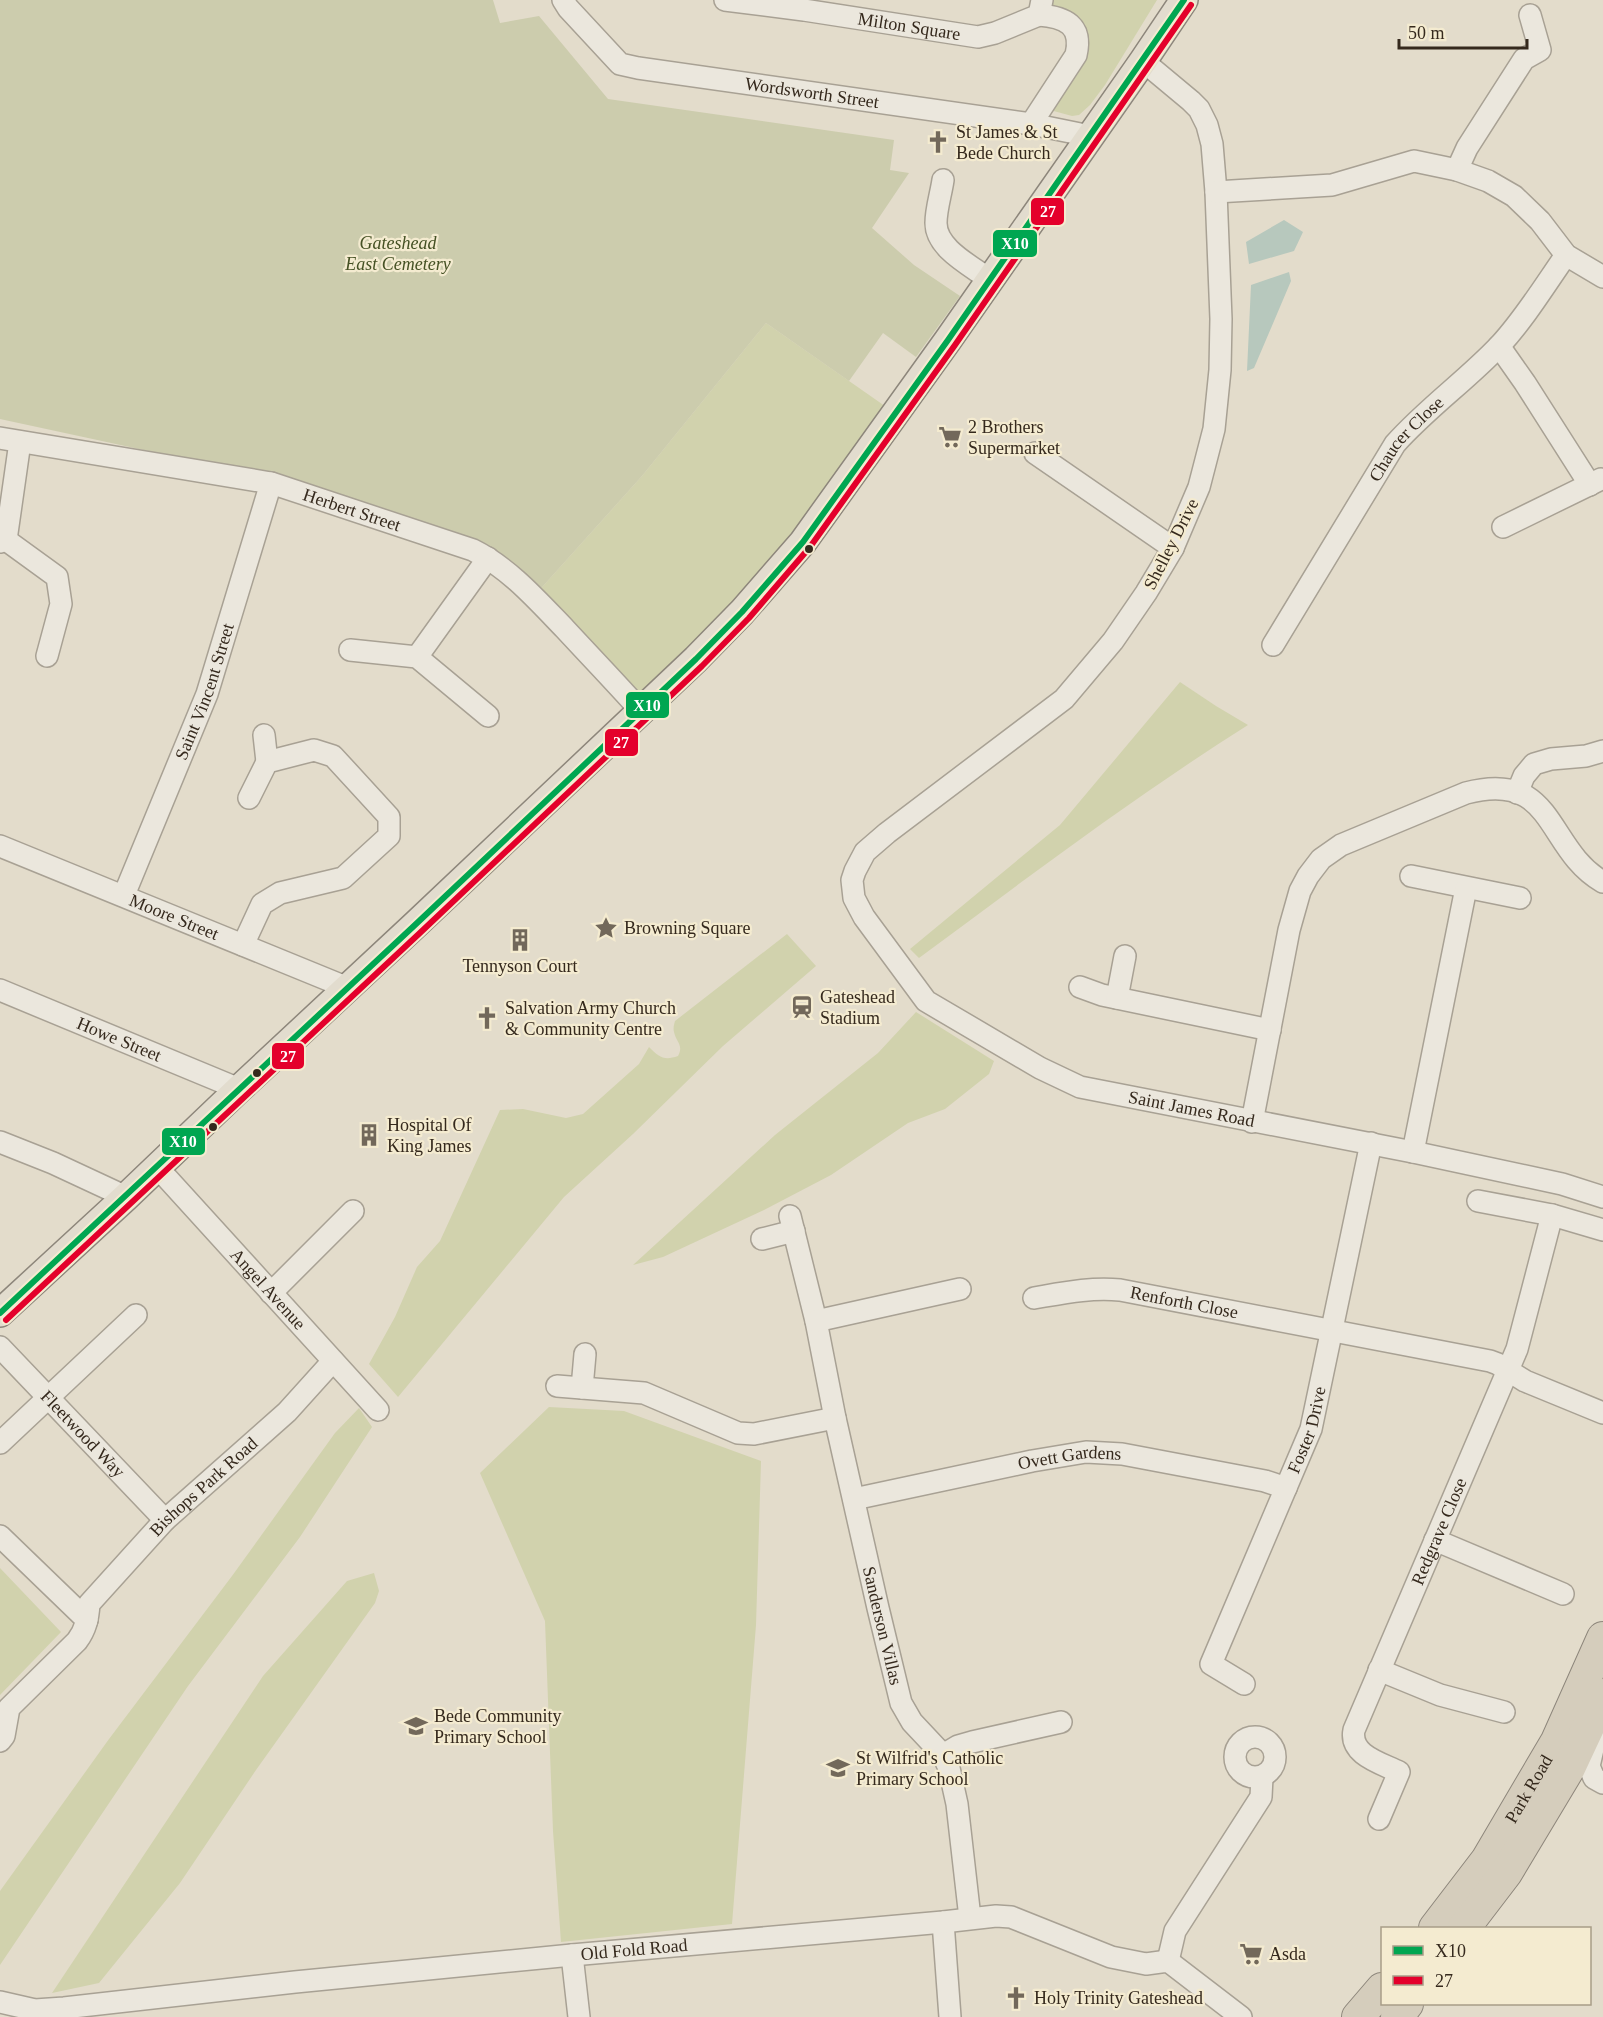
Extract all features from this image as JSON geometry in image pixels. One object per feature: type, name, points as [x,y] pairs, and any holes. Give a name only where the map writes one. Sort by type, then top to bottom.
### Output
[{"type":"highway","name":"Park Road","points":[[1437,1927],[1487,1860],[1557,1742],[1603,1638]]},
{"type":"highway","name":"Park Road","points":[[1466,1927],[1506,1873],[1569,1768],[1601,1700]]},
{"type":"highway","points":[[1358,2017],[1381,1991]]},
{"type":"highway","points":[[1397,2017],[1406,2005]]},
{"type":"main road","points":[[0,1313],[642,711],[742,612],[804,542],[990,280],[1184,0]]},
{"type":"street","name":"Wordsworth Street","points":[[563,0],[620,64],[1031,124],[1090,136]]},
{"type":"street","name":"Milton Square","points":[[725,0],[805,5],[978,37],[995,33],[1041,7]]},
{"type":"street","points":[[1031,124],[1076,55],[1078,45],[1072,25],[1052,16],[1041,7]]},
{"type":"street","points":[[1457,170],[1467,147],[1524,59],[1540,50],[1530,15]]},
{"type":"street","name":"Shelley Drive","points":[[852,893],[852,880],[865,852],[886,833],[1064,699],[1113,641],[1146,593],[1173,548],[1199,487],[1214,429],[1221,370],[1216,192],[1212,144],[1207,124],[1199,110],[1143,61]]},
{"type":"street","points":[[1216,192],[1332,185],[1414,161],[1457,170],[1488,181],[1514,196],[1540,221],[1566,255],[1603,277]]},
{"type":"street","points":[[943,180],[936,225],[940,239],[990,280]]},
{"type":"street","name":"Chaucer Close","points":[[1273,645],[1395,444],[1412,424],[1499,346],[1566,255]]},
{"type":"street","points":[[1499,346],[1595,482],[1503,527]]},
{"type":"street","points":[[10,440],[3,541],[57,577],[61,604],[47,657]]},
{"type":"street","name":"Herbert Street","points":[[10,440],[271,483],[473,550],[505,570],[548,611],[642,711]]},
{"type":"street","points":[[1035,453],[1173,548]]},
{"type":"street","name":"Saint Vincent Street","points":[[124,895],[207,694],[271,483]]},
{"type":"street","points":[[417,657],[488,558]]},
{"type":"street","points":[[350,650],[417,657],[488,716]]},
{"type":"street","points":[[249,798],[267,762],[264,735]]},
{"type":"street","points":[[243,945],[262,904],[280,893],[344,878],[389,836],[389,817],[333,756],[314,750],[267,762]]},
{"type":"street","points":[[1517,793],[1524,776],[1534,764],[1603,751]]},
{"type":"street","points":[[1252,1122],[1289,930],[1300,891],[1308,876],[1322,859],[1341,845],[1466,793],[1490,788],[1526,796],[1540,807],[1570,853],[1588,873],[1603,882]]},
{"type":"street","name":"Moore Street","points":[[0,846],[348,988]]},
{"type":"street","points":[[1411,876],[1520,898]]},
{"type":"street","points":[[1413,1152],[1466,888]]},
{"type":"street","name":"Saint James Road","points":[[852,893],[864,917],[926,1001],[1040,1068],[1080,1087],[1252,1122],[1371,1143],[1563,1184],[1603,1197]]},
{"type":"street","points":[[1117,998],[1125,956]]},
{"type":"street","points":[[1080,987],[1102,995],[1270,1030]]},
{"type":"street","name":"Howe Street","points":[[0,990],[239,1089]]},
{"type":"street","points":[[0,1142],[53,1163],[126,1197]]},
{"type":"street","name":"Foster Drive","points":[[1244,1684],[1211,1664],[1311,1429],[1371,1143]]},
{"type":"street","name":"Angel Avenue","points":[[157,1167],[378,1410]]},
{"type":"street","points":[[1478,1201],[1552,1215],[1603,1230]]},
{"type":"street","points":[[271,1293],[353,1211]]},
{"type":"street","name":"Redgrave Close","points":[[1379,1819],[1399,1772],[1359,1750],[1355,1746],[1353,1736],[1509,1370],[1521,1336],[1552,1215]]},
{"type":"street","name":"Sanderson Villas","points":[[762,1239],[792,1224],[816,1321],[835,1418],[901,1703],[912,1722],[944,1755],[949,1768],[957,1804],[970,1918]]},
{"type":"street","points":[[816,1321],[960,1289]]},
{"type":"street","name":"Renforth Close","points":[[1034,1298],[1085,1289],[1120,1290],[1490,1361],[1525,1381],[1603,1413]]},
{"type":"street","points":[[0,1443],[136,1316]]},
{"type":"street","name":"Fleetwood Way","points":[[0,1347],[165,1520]]},
{"type":"street","points":[[582,1388],[585,1354]]},
{"type":"street","name":"Bishops Park Road","points":[[0,1742],[4,1736],[9,1708],[83,1633],[88,1604],[165,1520],[287,1412],[333,1362]]},
{"type":"street","points":[[557,1386],[644,1393],[738,1433],[754,1434],[835,1418]]},
{"type":"street","name":"Ovett Gardens","points":[[854,1499],[1086,1452],[1122,1454],[1265,1481],[1286,1488]]},
{"type":"street","points":[[0,1536],[87,1620]]},
{"type":"street","points":[[1435,1540],[1563,1594]]},
{"type":"street","points":[[1379,1671],[1440,1695],[1504,1712]]},
{"type":"street","points":[[1601,1700],[1598,1728],[1589,1766],[1594,1778],[1603,1783]]},
{"type":"street","points":[[944,1755],[958,1746],[972,1742],[1061,1722]]},
{"type":"street","points":[[1241,2017],[1168,1961],[1175,1931],[1262,1797],[1262,1777]]},
{"type":"street","name":"Old Fold Road","points":[[0,2002],[35,2010],[138,2009],[295,1982],[996,1916],[1011,1917],[1111,1957],[1146,1964],[1168,1961]]},
{"type":"street","points":[[944,1922],[950,2017]]},
{"type":"street","points":[[572,1955],[579,2017]]},
{"type":"green space","name":"Gateshead East Cemetery","points":[[0,0],[493,0],[500,23],[539,16],[608,99],[894,140],[890,170],[909,173],[872,228],[914,265],[960,296],[916,357],[883,333],[849,381],[766,323],[642,476],[535,595],[506,566],[278,479],[0,419]]},
{"type":"green space","points":[[1046,0],[1157,0],[1105,85],[1079,115],[1072,116],[1050,110],[1084,63],[1088,38],[1075,18],[1044,10]]},
{"type":"green space","points":[[766,323],[892,411],[800,540],[641,705],[535,595],[642,476]]},
{"type":"green space","points":[[1180,682],[1248,725],[1122,809],[919,958],[910,949],[1060,825]]},
{"type":"green space","points":[[787,934],[816,966],[723,1046],[633,1134],[564,1197],[398,1397],[369,1364],[395,1317],[417,1267],[440,1241],[500,1110],[523,1109],[566,1118],[583,1114],[639,1064],[649,1047],[662,1057],[678,1056],[680,1049],[674,1031],[675,1021]]},
{"type":"green space","points":[[916,1012],[994,1061],[989,1074],[945,1109],[908,1123],[831,1175],[764,1210],[663,1257],[633,1265],[775,1135],[878,1053]]},
{"type":"green space","points":[[549,1407],[624,1411],[761,1461],[756,1625],[732,1924],[561,1942],[553,1831],[545,1621],[480,1473]]},
{"type":"green space","points":[[359,1408],[372,1427],[300,1537],[188,1686],[0,1965],[0,1891],[335,1433]]},
{"type":"green space","points":[[0,1568],[61,1632],[0,1695]]},
{"type":"green space","points":[[374,1573],[379,1591],[375,1603],[256,1770],[180,1883],[99,1983],[52,1993],[263,1676],[347,1581]]},
{"type":"shaded area","points":[[1284,220],[1303,232],[1294,251],[1249,264],[1246,242]]},
{"type":"shaded area","points":[[1289,272],[1291,281],[1254,368],[1247,371],[1251,285]]},
{"type":"transit line","name":"X10","points":[[0,1313],[416,924],[696,659],[742,612],[803,542],[948,340],[1184,0]]},
{"type":"transit line","name":"27","points":[[6,1320],[422,931],[702,666],[749,618],[810,547],[955,345],[1191,5]]},
{"type":"place","name":"St James & St Bede Church","points":[[938,142]]},
{"type":"place","name":"2 Brothers Supermarket","points":[[950,437]]},
{"type":"place","name":"Browning Square","points":[[606,928]]},
{"type":"place","name":"Tennyson Court","points":[[520,940]]},
{"type":"place","name":"Gateshead Stadium","points":[[802,1007]]},
{"type":"place","name":"Salvation Army Church & Community Centre","points":[[487,1018]]},
{"type":"place","name":"Hospital Of King James","points":[[369,1135]]},
{"type":"place","name":"Bede Community Primary School","points":[[416,1726]]},
{"type":"place","name":"St Wilfrid's Catholic Primary School","points":[[838,1768]]},
{"type":"place","name":"Asda","points":[[1251,1954]]},
{"type":"place","name":"Holy Trinity Gateshead","points":[[1016,1998]]}]
